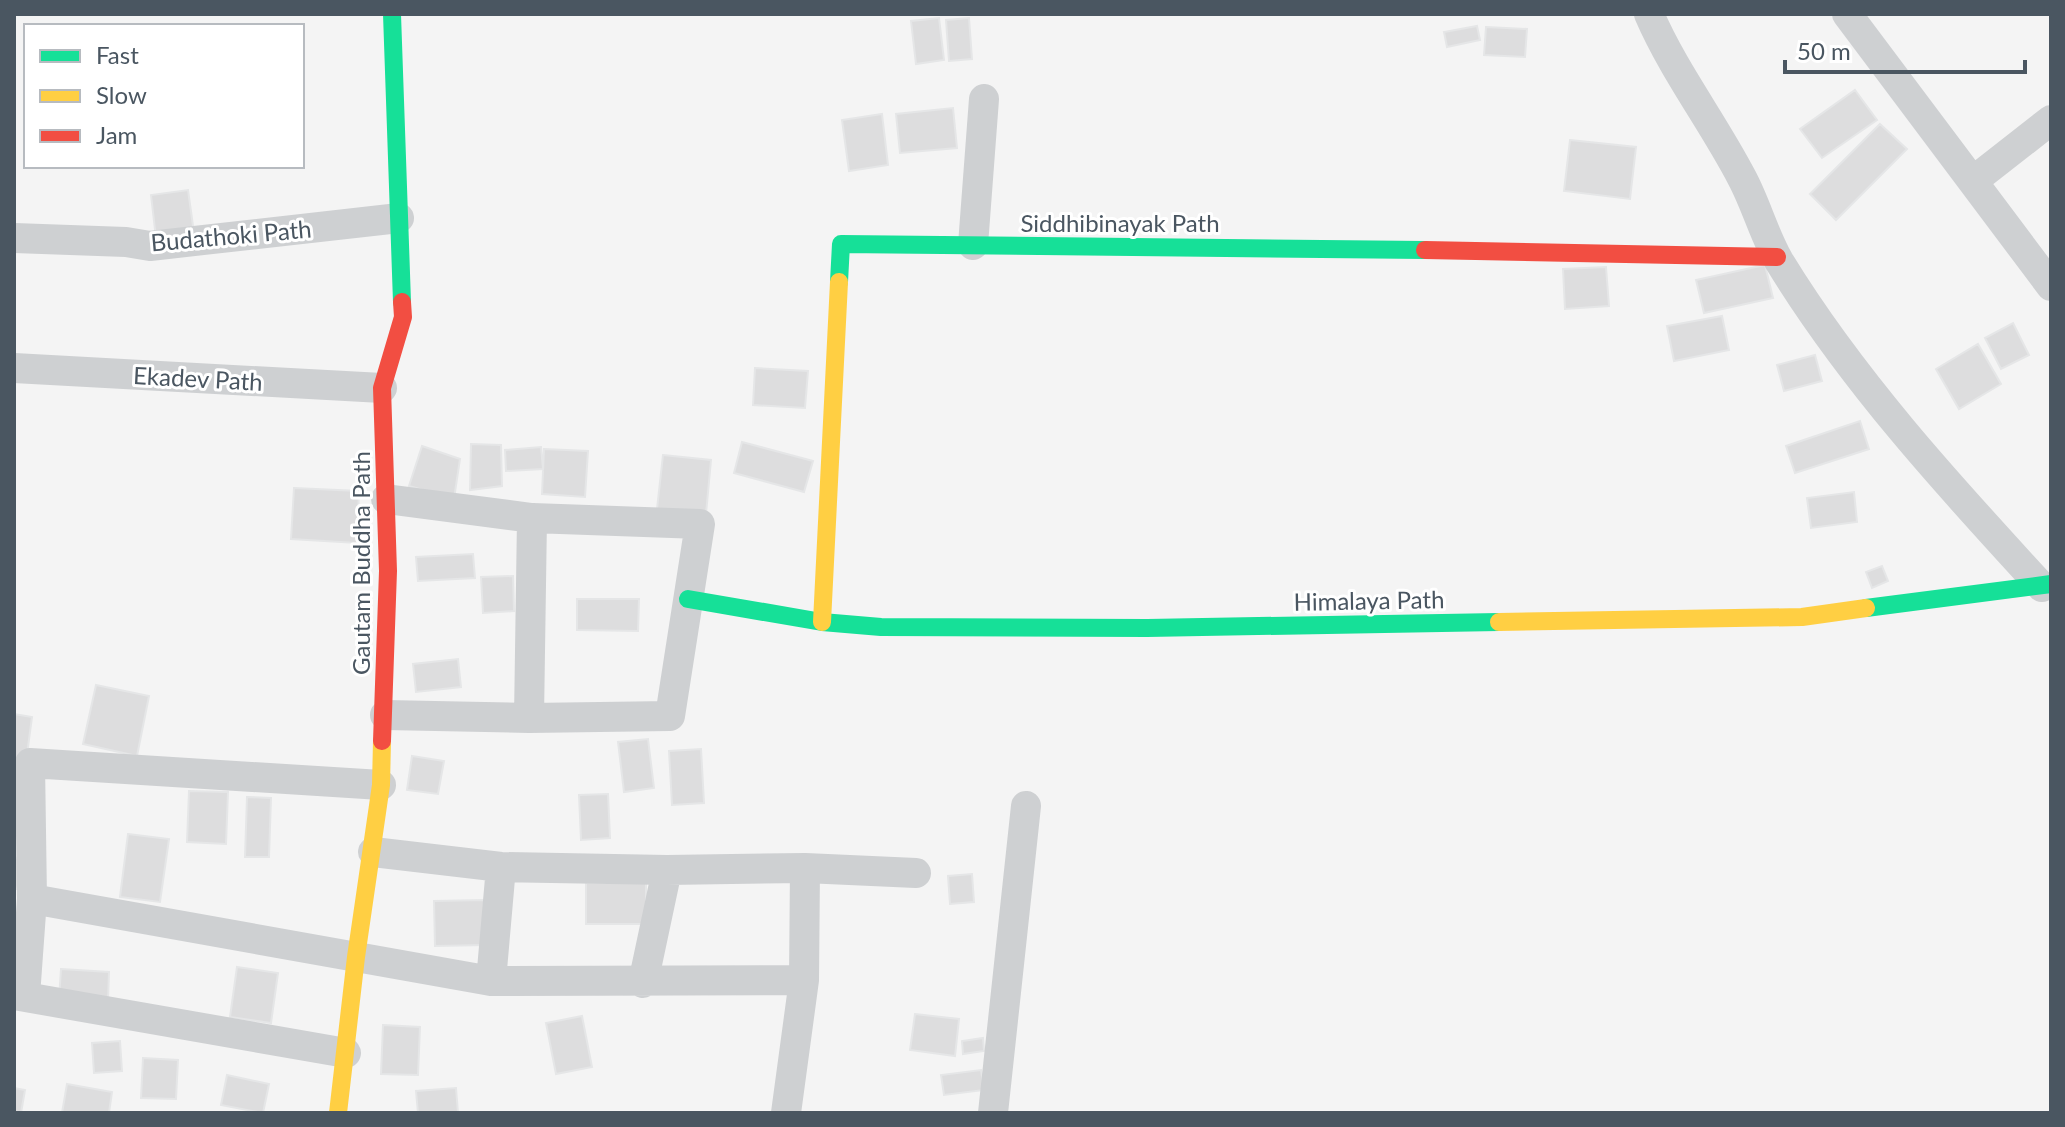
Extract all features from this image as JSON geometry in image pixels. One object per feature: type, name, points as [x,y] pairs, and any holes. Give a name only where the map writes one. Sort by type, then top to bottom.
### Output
[{"type":"street","name":"Gautam Buddha Path","points":[[338,1113],[356,957],[381,785],[385,715],[388,571],[382,388],[403,317],[392,14]]},
{"type":"street","points":[[1649,14],[1662,44],[1742,178],[1777,257],[1818,322],[1948,486],[2046,586]]},
{"type":"street","points":[[1847,14],[2051,286]]},
{"type":"street","points":[[973,245],[984,99]]},
{"type":"street","points":[[1973,181],[2051,120]]},
{"type":"street","name":"Budathoki Path","points":[[14,238],[126,242],[150,246],[399,218]]},
{"type":"street","name":"Siddhibinayak Path","points":[[822,622],[841,244],[1325,248],[1777,257]]},
{"type":"street","name":"Ekadev Path","points":[[14,368],[382,388]]},
{"type":"street","points":[[385,715],[529,718],[670,716],[700,524],[532,518],[386,499]]},
{"type":"street","points":[[529,718],[532,518]]},
{"type":"street","name":"Himalaya Path","points":[[688,599],[822,622],[881,627],[1147,628],[1802,617],[2046,586]]},
{"type":"street","points":[[346,1053],[20,996],[32,899],[30,763],[381,785]]},
{"type":"street","points":[[993,1113],[1026,806]]},
{"type":"street","points":[[373,852],[501,867],[667,870],[805,868],[916,873]]},
{"type":"street","points":[[491,981],[501,867]]},
{"type":"street","points":[[786,1113],[804,980],[805,868]]},
{"type":"street","points":[[643,983],[667,870]]},
{"type":"street","points":[[32,899],[491,981],[643,983],[804,980]]},
{"type":"building","points":[[939,18],[944,60],[916,64],[911,21]]},
{"type":"building","points":[[969,18],[972,59],[949,61],[946,20]]},
{"type":"building","points":[[1477,26],[1480,40],[1447,47],[1444,32]]},
{"type":"building","points":[[1486,27],[1527,29],[1525,57],[1484,55]]},
{"type":"building","points":[[1855,90],[1877,120],[1822,158],[1800,129]]},
{"type":"building","points":[[953,108],[957,148],[900,153],[896,114]]},
{"type":"building","points":[[882,114],[888,165],[849,171],[842,120]]},
{"type":"building","points":[[1880,124],[1907,149],[1836,220],[1810,194]]},
{"type":"building","points":[[1570,140],[1636,147],[1630,199],[1564,191]]},
{"type":"building","points":[[188,190],[194,233],[156,238],[151,195]]},
{"type":"building","points":[[1765,265],[1773,298],[1704,313],[1696,280]]},
{"type":"building","points":[[1606,267],[1609,306],[1565,309],[1563,269]]},
{"type":"building","points":[[1722,316],[1729,350],[1674,361],[1667,326]]},
{"type":"building","points":[[2013,323],[2029,355],[2001,369],[1985,338]]},
{"type":"building","points":[[1978,344],[2001,384],[1959,409],[1936,369]]},
{"type":"building","points":[[1815,355],[1822,381],[1784,391],[1777,365]]},
{"type":"building","points":[[755,368],[808,371],[805,408],[753,405]]},
{"type":"building","points":[[1860,421],[1869,449],[1795,473],[1786,446]]},
{"type":"building","points":[[742,442],[813,461],[804,492],[734,473]]},
{"type":"building","points":[[471,444],[501,445],[502,486],[470,490]]},
{"type":"building","points":[[422,446],[460,459],[454,499],[409,486]]},
{"type":"building","points":[[541,447],[543,469],[506,471],[505,450]]},
{"type":"building","points":[[544,449],[588,451],[585,497],[542,494]]},
{"type":"building","points":[[663,455],[711,460],[706,514],[657,509]]},
{"type":"building","points":[[294,488],[359,491],[357,543],[291,539]]},
{"type":"building","points":[[1854,492],[1857,522],[1811,528],[1807,498]]},
{"type":"building","points":[[473,554],[475,578],[418,581],[416,557]]},
{"type":"building","points":[[1882,566],[1888,581],[1872,588],[1866,572]]},
{"type":"building","points":[[513,576],[514,611],[483,613],[481,577]]},
{"type":"building","points":[[577,599],[639,599],[638,631],[577,630]]},
{"type":"building","points":[[458,659],[461,687],[416,692],[413,664]]},
{"type":"building","points":[[96,685],[149,696],[137,756],[83,744]]},
{"type":"building","points":[[14,714],[32,717],[26,762],[14,761]]},
{"type":"building","points":[[648,739],[654,788],[624,792],[618,742]]},
{"type":"building","points":[[701,749],[704,803],[672,805],[669,751]]},
{"type":"building","points":[[412,756],[444,761],[438,794],[407,790]]},
{"type":"building","points":[[189,791],[228,792],[226,844],[187,842]]},
{"type":"building","points":[[608,794],[610,838],[581,840],[579,795]]},
{"type":"building","points":[[247,797],[271,798],[269,857],[245,857]]},
{"type":"building","points":[[14,803],[28,805],[24,839],[14,837]]},
{"type":"building","points":[[128,834],[169,839],[160,902],[120,897]]},
{"type":"building","points":[[14,857],[25,860],[17,889],[14,889]]},
{"type":"building","points":[[972,874],[974,902],[950,904],[948,876]]},
{"type":"building","points":[[586,883],[646,883],[646,924],[586,924]]},
{"type":"building","points":[[485,900],[486,945],[435,946],[434,901]]},
{"type":"building","points":[[237,967],[278,973],[271,1023],[230,1017]]},
{"type":"building","points":[[61,969],[109,972],[108,1001],[59,999]]},
{"type":"building","points":[[915,1014],[959,1019],[955,1056],[910,1050]]},
{"type":"building","points":[[582,1016],[592,1067],[556,1074],[546,1023]]},
{"type":"building","points":[[383,1025],[420,1027],[418,1075],[381,1074]]},
{"type":"building","points":[[983,1038],[984,1051],[963,1054],[962,1041]]},
{"type":"building","points":[[120,1041],[122,1071],[94,1073],[92,1043]]},
{"type":"building","points":[[143,1058],[178,1060],[176,1099],[141,1098]]},
{"type":"building","points":[[981,1070],[984,1090],[944,1095],[941,1075]]},
{"type":"building","points":[[227,1075],[269,1084],[263,1113],[221,1105]]},
{"type":"building","points":[[67,1084],[112,1092],[109,1113],[62,1113]]},
{"type":"building","points":[[14,1088],[25,1090],[21,1113],[14,1113]]},
{"type":"building","points":[[456,1088],[458,1113],[418,1113],[416,1091]]},
{"type":"traffic: fast","points":[[392,14],[402,302]]},
{"type":"traffic: fast","points":[[839,282],[841,244],[1425,250]]},
{"type":"traffic: fast","points":[[1866,608],[2051,584]]},
{"type":"traffic: fast","points":[[688,599],[822,622],[881,627],[1147,628],[1499,622]]},
{"type":"traffic: slow","points":[[822,622],[839,282]]},
{"type":"traffic: slow","points":[[1499,622],[1802,617],[1866,608]]},
{"type":"traffic: slow","points":[[338,1113],[356,957],[381,785],[382,741]]},
{"type":"traffic: jam","points":[[1425,250],[1777,257]]},
{"type":"traffic: jam","points":[[382,741],[388,571],[382,388],[403,317],[402,302]]}]
